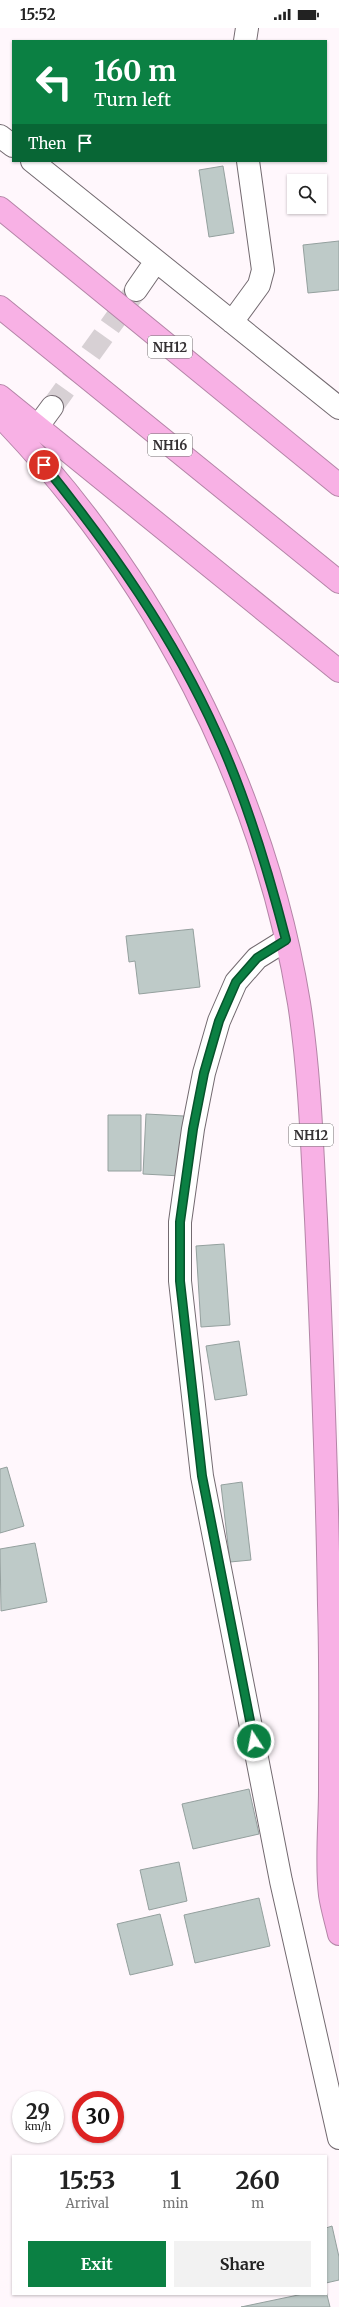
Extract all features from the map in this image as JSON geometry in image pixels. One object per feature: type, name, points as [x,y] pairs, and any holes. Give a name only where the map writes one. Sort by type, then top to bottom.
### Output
[{"type":"highway","name":"NH12","points":[[0,208],[339,485]]},
{"type":"highway","name":"NH16","points":[[0,307],[339,582]]},
{"type":"highway","points":[[0,396],[339,671]]},
{"type":"highway","name":"NH12","points":[[0,416],[27,444],[88,519],[137,589],[182,666],[217,734],[262,852],[286,940],[299,1004],[311,1126],[325,1399],[330,1657],[330,1893],[339,1934]]},
{"type":"street","points":[[245,40],[247,28]]},
{"type":"street","points":[[0,136],[12,145]]},
{"type":"street","points":[[33,162],[339,408]]},
{"type":"street","points":[[232,322],[259,285],[263,270],[248,162]]},
{"type":"street","points":[[136,290],[156,261]]},
{"type":"street","points":[[38,426],[52,407]]},
{"type":"street","points":[[286,940],[257,958],[236,982],[219,1021],[204,1073],[193,1129],[180,1222],[180,1281],[202,1476],[281,1881],[339,2138]]},
{"type":"building","points":[[223,166],[234,233],[209,237],[199,170]]},
{"type":"building","points":[[339,241],[339,290],[308,293],[303,245]]},
{"type":"building","points":[[193,929],[200,987],[139,994],[135,961],[129,962],[126,936]]},
{"type":"building","points":[[146,1114],[184,1116],[181,1176],[143,1174]]},
{"type":"building","points":[[108,1115],[141,1115],[141,1171],[108,1171]]},
{"type":"building","points":[[224,1244],[230,1325],[201,1327],[196,1246]]},
{"type":"building","points":[[239,1341],[247,1395],[215,1400],[206,1346]]},
{"type":"building","points":[[7,1467],[24,1526],[0,1533],[0,1469]]},
{"type":"building","points":[[242,1482],[251,1560],[230,1562],[221,1485]]},
{"type":"building","points":[[35,1543],[47,1602],[1,1611],[0,1549]]},
{"type":"building","points":[[249,1789],[259,1834],[193,1849],[182,1804]]},
{"type":"building","points":[[179,1862],[187,1901],[149,1910],[140,1870]]},
{"type":"building","points":[[259,1898],[270,1946],[195,1963],[184,1915]]},
{"type":"building","points":[[160,1914],[173,1965],[130,1975],[117,1924]]},
{"type":"building","points":[[332,2226],[339,2257],[339,2280],[327,2283],[327,2228]]},
{"type":"building","points":[[298,2295],[327,2295],[330,2307],[241,2307]]},
{"type":"tunnel","points":[[52,407],[134,293]]},
{"type":"route","points":[[44,465],[88,519],[137,589],[182,666],[210,720],[217,734],[262,852],[286,940],[257,958],[236,982],[219,1021],[204,1073],[193,1129],[180,1222],[180,1281],[202,1476],[254,1741]]}]
